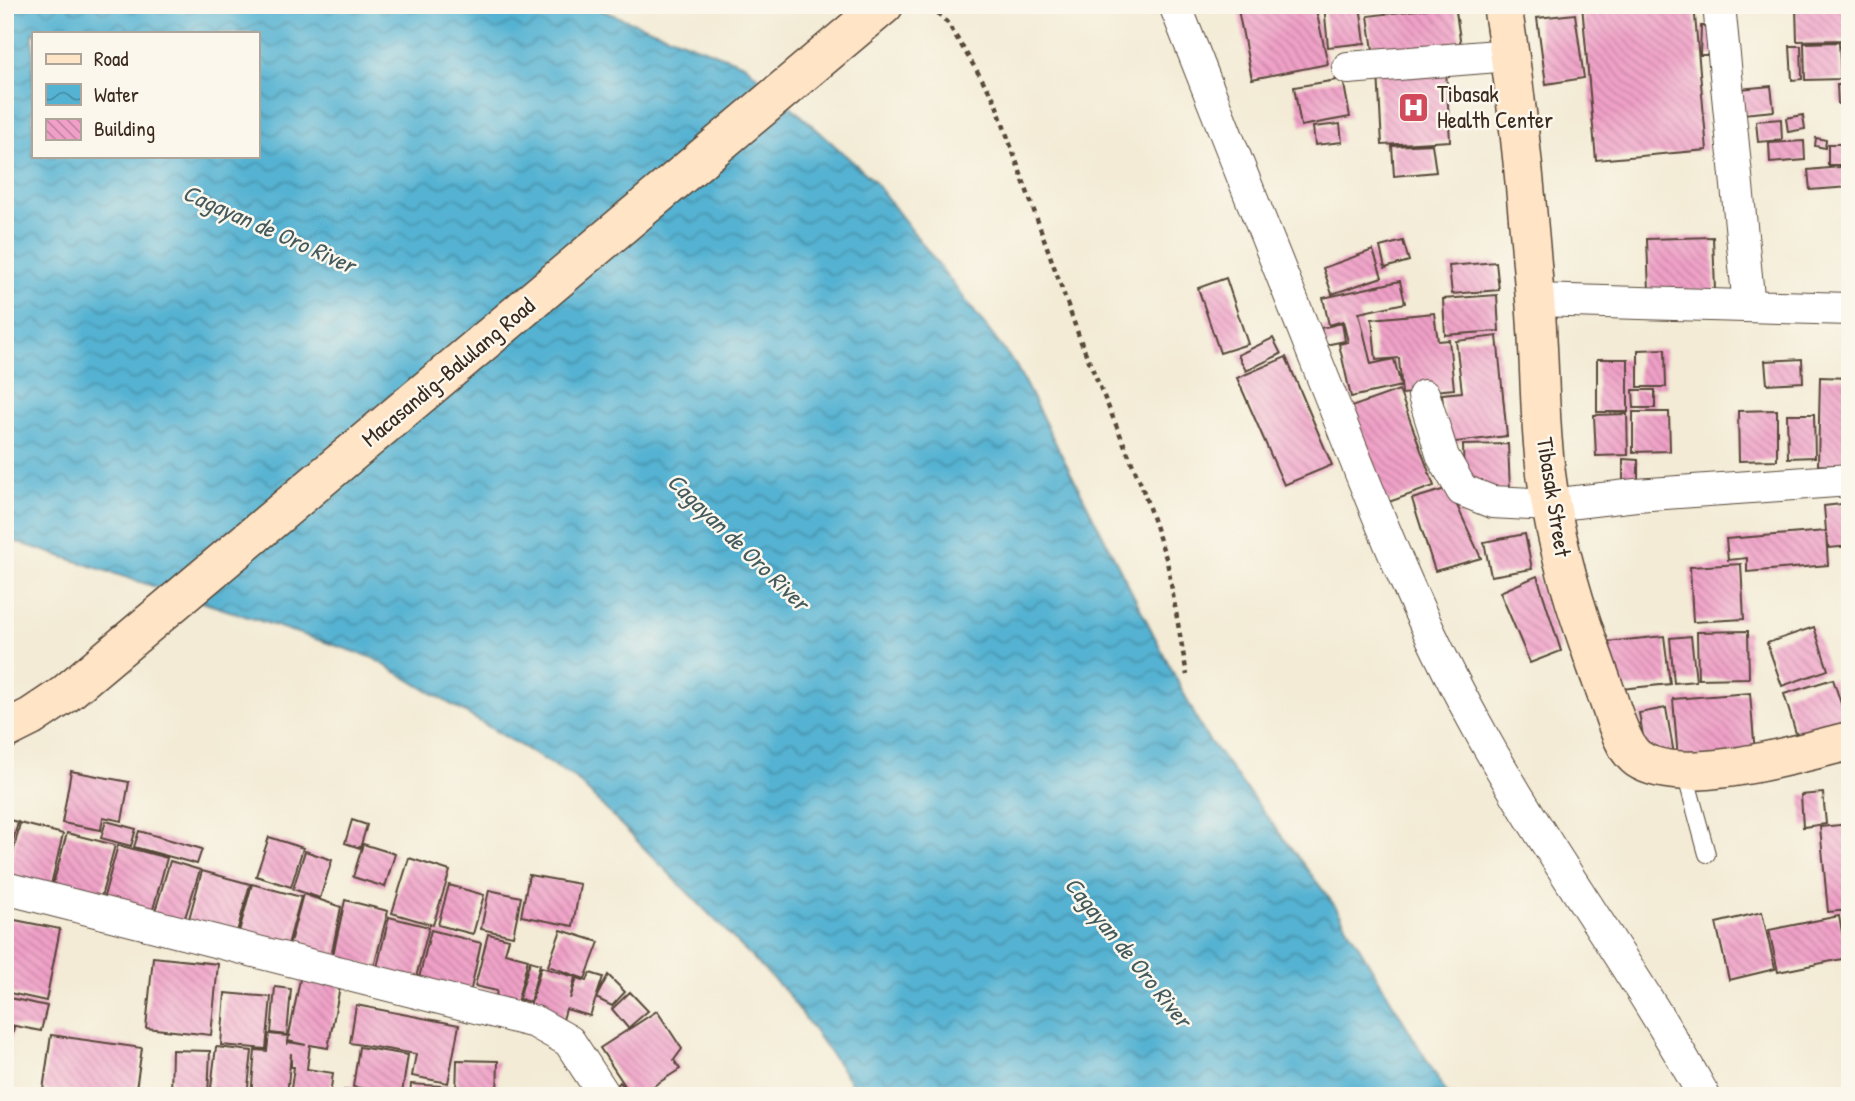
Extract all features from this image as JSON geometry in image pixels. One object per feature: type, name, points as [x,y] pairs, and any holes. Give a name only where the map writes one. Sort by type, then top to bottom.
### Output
[{"type":"street","name":"Macasandig-Balulang Road","points":[[5,730],[64,695],[884,5]]},
{"type":"street","points":[[1175,5],[1380,521],[1427,628],[1476,726],[1704,1096]]},
{"type":"street","name":"Tibasak Street","points":[[1502,5],[1510,55],[1535,300],[1543,440],[1551,505],[1576,612],[1621,733],[1635,757],[1655,768],[1684,770],[1706,770],[1762,762],[1850,741]]},
{"type":"street","points":[[1719,5],[1749,306]]},
{"type":"street","points":[[1348,68],[1510,55]]},
{"type":"street","points":[[1535,300],[1850,309]]},
{"type":"street","points":[[1424,396],[1443,457],[1462,490],[1492,502],[1551,505],[1636,495],[1850,480]]},
{"type":"street","points":[[5,888],[535,1022],[569,1041],[605,1096]]},
{"type":"lane","points":[[1684,770],[1707,854]]},
{"type":"path","points":[[931,5],[949,24],[994,99],[1081,342],[1141,484],[1167,561],[1187,675]]},
{"type":"water","name":"Cagayan de Oro River","points":[[5,5],[587,5],[744,64],[874,181],[1016,366],[1205,735],[1335,906],[1448,1096],[861,1096],[787,993],[575,778],[371,657],[5,538]]},
{"type":"building","points":[[1237,5],[1315,5],[1328,64],[1252,79]]},
{"type":"building","points":[[1324,5],[1360,5],[1365,43],[1328,47]]},
{"type":"building","points":[[1365,5],[1408,5],[1408,7],[1366,12]]},
{"type":"building","points":[[1455,5],[1461,46],[1374,57],[1368,16]]},
{"type":"building","points":[[1582,5],[1694,5],[1707,150],[1596,160]]},
{"type":"building","points":[[1848,6],[1849,40],[1797,41],[1796,7]]},
{"type":"building","points":[[1575,14],[1584,78],[1546,84],[1537,18]]},
{"type":"building","points":[[1701,26],[1717,26],[1716,55],[1700,55]]},
{"type":"building","points":[[1839,42],[1841,79],[1805,80],[1804,43]]},
{"type":"building","points":[[1844,43],[1850,44],[1850,82],[1843,82]]},
{"type":"building","points":[[1790,46],[1801,46],[1802,79],[1792,80]]},
{"type":"building","points":[[1446,69],[1450,141],[1382,145],[1378,72]]},
{"type":"building","points":[[1343,79],[1350,117],[1301,126],[1294,87]]},
{"type":"building","points":[[1837,85],[1850,85],[1850,104],[1838,104]]},
{"type":"building","points":[[1771,86],[1774,111],[1743,114],[1740,89]]},
{"type":"building","points":[[1803,115],[1805,129],[1788,132],[1786,118]]},
{"type":"building","points":[[1781,119],[1782,140],[1758,142],[1756,121]]},
{"type":"building","points":[[1340,124],[1342,142],[1315,145],[1313,127]]},
{"type":"building","points":[[1816,138],[1826,140],[1825,148],[1815,146]]},
{"type":"building","points":[[1804,141],[1805,160],[1770,163],[1769,143]]},
{"type":"building","points":[[1432,144],[1436,172],[1394,176],[1392,146]]},
{"type":"building","points":[[1828,144],[1850,144],[1850,165],[1828,165]]},
{"type":"building","points":[[1850,166],[1850,187],[1810,190],[1808,170]]},
{"type":"building","points":[[1713,237],[1715,290],[1649,291],[1647,239]]},
{"type":"building","points":[[1403,241],[1409,261],[1385,268],[1380,247]]},
{"type":"building","points":[[1373,250],[1382,277],[1332,294],[1323,268]]},
{"type":"building","points":[[1496,262],[1499,290],[1452,294],[1449,266]]},
{"type":"building","points":[[1226,278],[1248,344],[1220,353],[1198,288]]},
{"type":"building","points":[[1400,281],[1405,303],[1359,313],[1371,364],[1394,359],[1401,386],[1351,397],[1339,344],[1348,342],[1343,321],[1329,325],[1323,298]]},
{"type":"building","points":[[1497,295],[1499,331],[1445,335],[1443,299]]},
{"type":"building","points":[[1434,313],[1438,341],[1449,340],[1454,389],[1402,394],[1399,358],[1376,360],[1372,319]]},
{"type":"building","points":[[1342,323],[1345,341],[1325,345],[1321,328]]},
{"type":"building","points":[[1497,336],[1507,436],[1447,443],[1442,394],[1462,392],[1456,341]]},
{"type":"building","points":[[1273,338],[1281,354],[1246,371],[1238,355]]},
{"type":"building","points":[[1665,349],[1666,387],[1638,387],[1638,350]]},
{"type":"building","points":[[1286,357],[1332,465],[1284,485],[1237,378]]},
{"type":"building","points":[[1597,359],[1628,359],[1628,412],[1597,412]]},
{"type":"building","points":[[1802,359],[1803,382],[1767,384],[1765,361]]},
{"type":"building","points":[[1820,377],[1850,378],[1850,466],[1818,465]]},
{"type":"building","points":[[1399,390],[1434,486],[1386,503],[1351,407]]},
{"type":"building","points":[[1633,390],[1655,390],[1655,408],[1634,408]]},
{"type":"building","points":[[1777,410],[1777,460],[1739,461],[1738,411]]},
{"type":"building","points":[[1633,412],[1669,412],[1670,451],[1633,452]]},
{"type":"building","points":[[1627,414],[1628,455],[1596,456],[1594,415]]},
{"type":"building","points":[[1787,414],[1814,414],[1815,457],[1788,458]]},
{"type":"building","points":[[1508,444],[1510,490],[1482,491],[1482,480],[1464,481],[1463,445]]},
{"type":"building","points":[[1623,459],[1638,460],[1638,486],[1623,486]]},
{"type":"building","points":[[1449,488],[1481,558],[1435,571],[1412,499]]},
{"type":"building","points":[[1850,503],[1850,546],[1829,548],[1826,533],[1828,565],[1747,572],[1747,558],[1728,560],[1726,539],[1826,531],[1824,506]]},
{"type":"building","points":[[1525,534],[1532,569],[1491,576],[1484,542]]},
{"type":"building","points":[[1741,564],[1744,619],[1693,622],[1690,567]]},
{"type":"building","points":[[1537,576],[1561,651],[1530,663],[1500,592]]},
{"type":"building","points":[[1814,627],[1828,670],[1782,686],[1767,643]]},
{"type":"building","points":[[1748,631],[1749,678],[1698,679],[1697,632]]},
{"type":"building","points":[[1664,636],[1670,684],[1611,690],[1606,642]]},
{"type":"building","points":[[1691,636],[1696,681],[1674,683],[1670,638]]},
{"type":"building","points":[[1833,679],[1848,725],[1798,740],[1784,694]]},
{"type":"building","points":[[1750,693],[1755,753],[1678,759],[1673,699]]},
{"type":"building","points":[[1666,708],[1674,754],[1645,747],[1639,713]]},
{"type":"building","points":[[71,771],[129,782],[122,821],[103,817],[101,830],[62,823]]},
{"type":"building","points":[[1823,793],[1826,824],[1803,827],[1801,795]]},
{"type":"building","points":[[5,819],[18,822],[6,867],[5,867]]},
{"type":"building","points":[[352,820],[367,825],[360,848],[345,843]]},
{"type":"building","points":[[106,821],[136,829],[131,846],[101,838]]},
{"type":"building","points":[[20,823],[63,834],[50,889],[7,879]]},
{"type":"building","points":[[1850,824],[1850,910],[1828,912],[1820,827]]},
{"type":"building","points":[[139,831],[202,849],[197,864],[134,847]]},
{"type":"building","points":[[67,833],[115,845],[100,901],[52,888]]},
{"type":"building","points":[[269,837],[303,848],[291,887],[256,876]]},
{"type":"building","points":[[363,844],[395,854],[385,887],[353,877]]},
{"type":"building","points":[[118,845],[167,858],[152,913],[103,900]]},
{"type":"building","points":[[305,851],[332,860],[320,898],[293,889]]},
{"type":"building","points":[[409,858],[450,871],[433,925],[392,913]]},
{"type":"building","points":[[170,861],[200,870],[183,924],[154,915]]},
{"type":"building","points":[[202,871],[250,884],[235,939],[187,926]]},
{"type":"building","points":[[529,875],[580,884],[573,926],[521,916]]},
{"type":"building","points":[[252,884],[301,897],[286,952],[237,939]]},
{"type":"building","points":[[449,885],[484,895],[473,934],[438,925]]},
{"type":"building","points":[[489,890],[521,897],[513,936],[481,929]]},
{"type":"building","points":[[303,894],[341,907],[330,962],[288,950]]},
{"type":"building","points":[[345,900],[388,911],[374,967],[333,955]]},
{"type":"building","points":[[1762,912],[1775,969],[1729,980],[1716,923]]},
{"type":"building","points":[[1839,916],[1847,958],[1778,972],[1769,930]]},
{"type":"building","points":[[389,917],[429,927],[413,989],[374,980]]},
{"type":"building","points":[[10,919],[60,929],[46,1001],[5,992],[5,943]]},
{"type":"building","points":[[431,930],[481,943],[469,998],[417,986]]},
{"type":"building","points":[[561,930],[599,942],[585,979],[548,966]]},
{"type":"building","points":[[488,934],[509,939],[505,953],[528,959],[515,1011],[494,1006],[497,991],[475,986]]},
{"type":"building","points":[[153,957],[218,964],[211,1035],[146,1028]]},
{"type":"building","points":[[530,961],[540,964],[530,1002],[519,999]]},
{"type":"building","points":[[541,967],[575,977],[570,999],[577,978],[587,981],[590,973],[603,977],[590,1016],[566,1009],[561,1027],[527,1017]]},
{"type":"building","points":[[302,969],[342,977],[328,1048],[310,1045],[307,1069],[333,1073],[330,1096],[290,1096],[294,1067],[291,1067],[291,1053],[287,1096],[251,1096],[255,1050],[267,1051],[269,1034],[288,1036],[287,1045],[288,1042],[306,1045],[288,1041]]},
{"type":"building","points":[[608,975],[625,992],[612,1006],[596,998]]},
{"type":"building","points":[[275,987],[291,989],[287,1035],[271,1033]]},
{"type":"building","points":[[630,992],[648,1011],[628,1028],[612,1009]]},
{"type":"building","points":[[225,993],[271,997],[266,1049],[221,1045]]},
{"type":"building","points":[[5,997],[47,1006],[41,1031],[5,1024]]},
{"type":"building","points":[[356,1005],[459,1025],[448,1083],[412,1076],[416,1054],[350,1043]]},
{"type":"building","points":[[657,1011],[682,1049],[674,1060],[680,1069],[638,1096],[632,1096],[600,1048]]},
{"type":"building","points":[[5,1025],[14,1027],[6,1058],[5,1058]]},
{"type":"building","points":[[51,1035],[142,1048],[135,1096],[81,1096],[43,1090]]},
{"type":"building","points":[[216,1047],[252,1051],[247,1096],[210,1096]]},
{"type":"building","points":[[359,1047],[408,1055],[402,1094],[353,1087]]},
{"type":"building","points":[[172,1050],[210,1051],[208,1096],[171,1096]]},
{"type":"building","points":[[457,1060],[498,1061],[497,1096],[456,1095]]},
{"type":"building","points":[[620,1082],[631,1096],[608,1096]]},
{"type":"building","points":[[411,1084],[454,1087],[454,1096],[410,1096]]},
{"type":"building","points":[[344,1090],[390,1094],[390,1096],[343,1096]]},
{"type":"place","name":"Tibasak Health Center","points":[[1414,107]]}]
